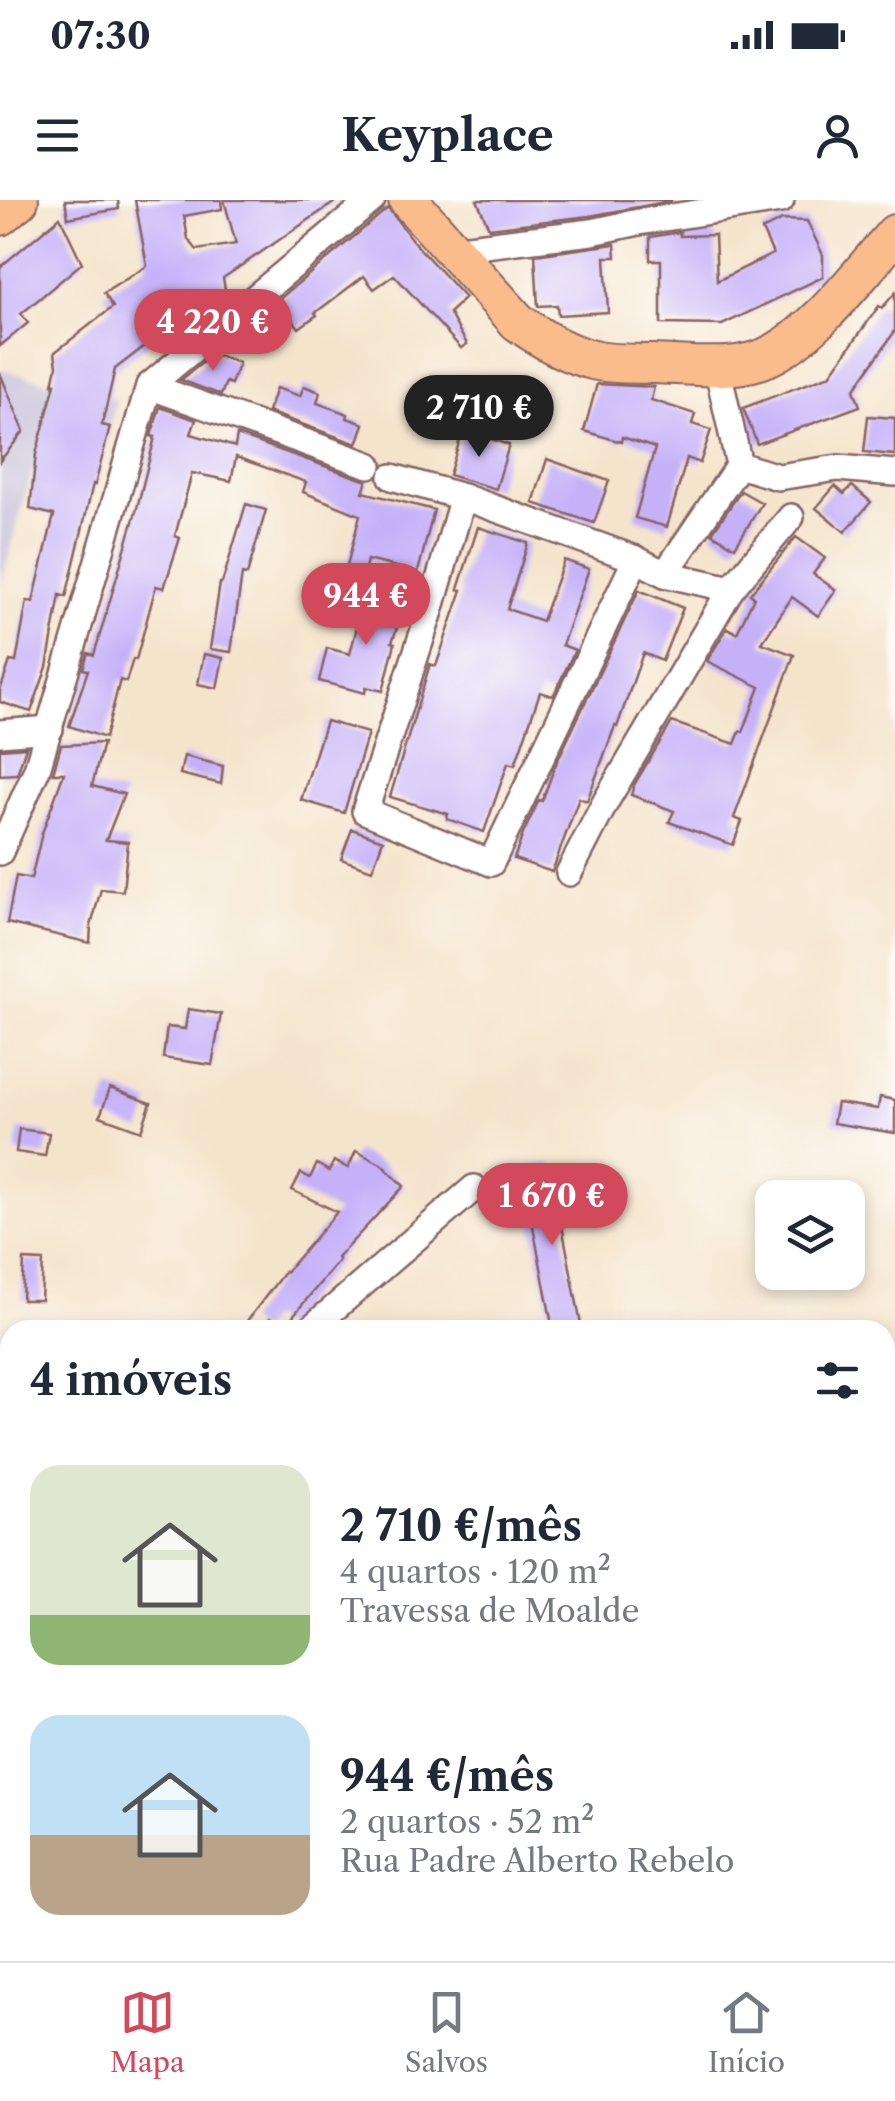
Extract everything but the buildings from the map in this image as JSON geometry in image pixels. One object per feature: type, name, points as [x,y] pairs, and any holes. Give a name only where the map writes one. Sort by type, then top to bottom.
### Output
[{"type":"main road","points":[[0,216],[20,200]]},
{"type":"main road","points":[[408,200],[518,322],[572,352],[615,363],[720,366],[760,360],[807,331],[895,234]]},
{"type":"street","points":[[0,852],[37,769],[50,729],[149,386],[372,200]]},
{"type":"street","points":[[451,249],[592,232],[780,200]]},
{"type":"street","points":[[665,574],[739,465],[720,366]]},
{"type":"street","points":[[149,386],[369,464]]},
{"type":"street","points":[[739,465],[778,477],[838,468],[895,473]]},
{"type":"street","points":[[392,477],[463,497],[636,559],[665,574],[732,590]]},
{"type":"street","points":[[463,497],[432,608],[364,812],[492,863],[636,559]]},
{"type":"street","points":[[569,873],[606,801],[732,590],[791,517]]},
{"type":"street","points":[[0,733],[50,729]]},
{"type":"street","points":[[321,1320],[474,1188]]},
{"type":"shaded area","points":[[0,369],[116,400],[110,427],[48,411],[0,588]]}]
